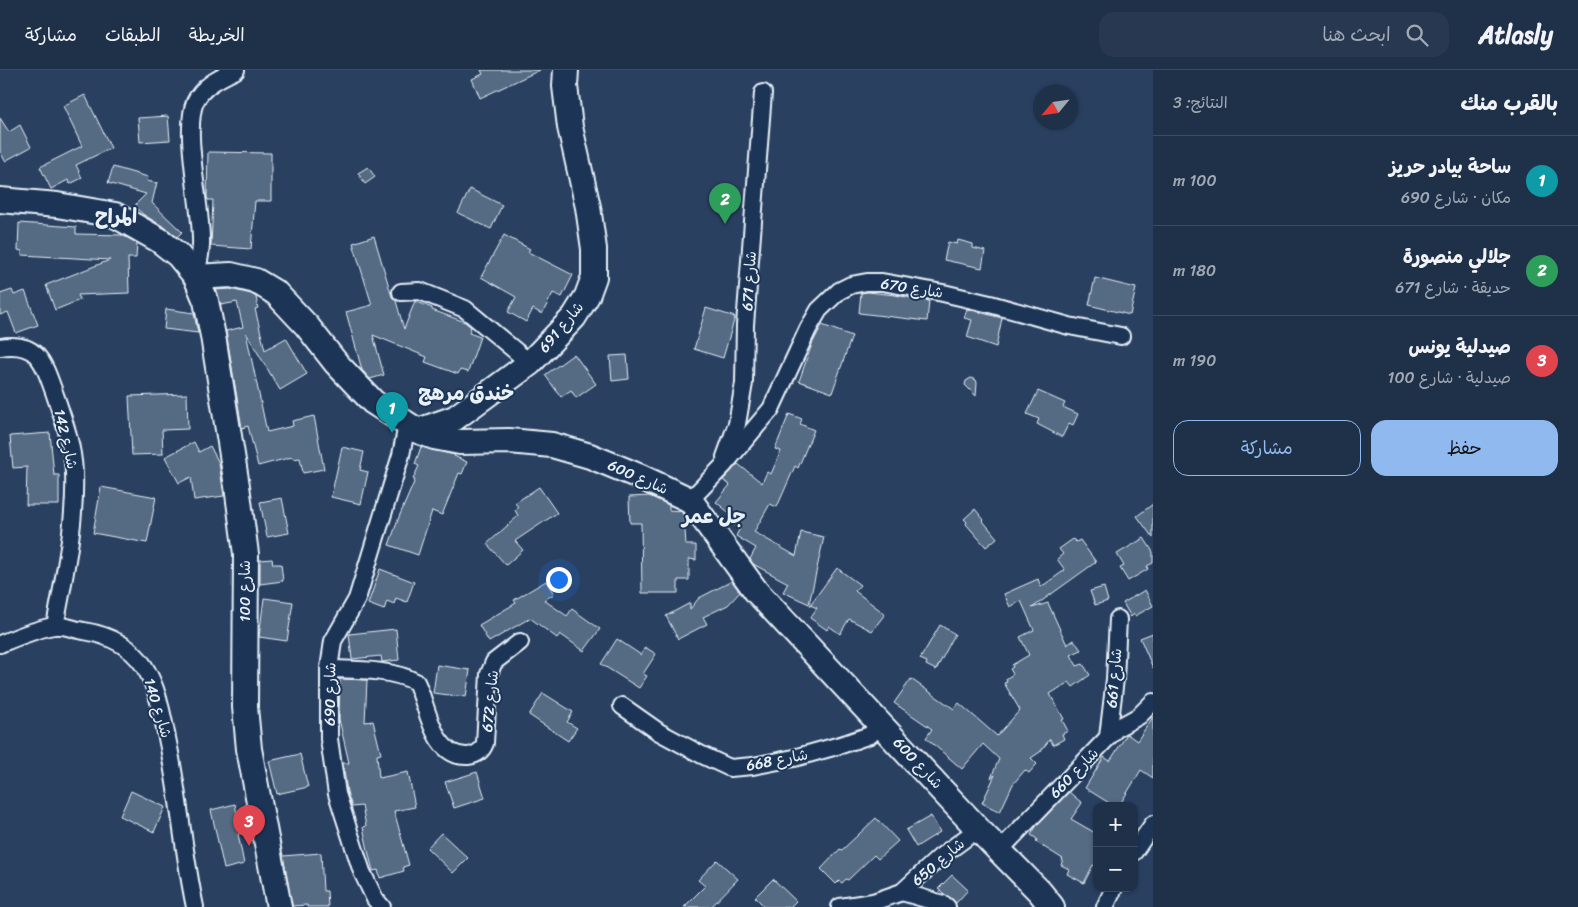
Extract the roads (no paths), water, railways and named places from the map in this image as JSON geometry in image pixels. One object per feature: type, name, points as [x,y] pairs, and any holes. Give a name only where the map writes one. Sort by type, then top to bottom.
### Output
[{"type":"main road","name":"شارع 691","points":[[413,428],[455,418],[530,363],[574,317],[587,296],[594,277],[594,249],[588,207],[570,127],[565,86],[566,70]]},
{"type":"main road","name":"شارع 100","points":[[0,200],[57,205],[115,215],[159,240],[178,255],[196,277],[206,302],[237,486],[246,554],[245,707],[249,749],[279,907]]},
{"type":"main road","name":"شارع 600","points":[[196,277],[231,275],[256,281],[276,293],[307,326],[336,364],[373,402],[413,428],[434,436],[460,442],[509,441],[552,445],[590,456],[690,500],[756,591],[1052,907]]},
{"type":"street","points":[[196,277],[202,240],[192,146],[192,121],[195,103],[213,81],[236,70]]},
{"type":"street","name":"شارع 671","points":[[722,466],[737,424],[744,390],[746,325],[763,93]]},
{"type":"street","name":"شارع 670","points":[[690,500],[722,466],[770,409],[808,328],[819,310],[839,291],[851,285],[882,282],[944,293],[1069,326],[1121,336]]},
{"type":"street","points":[[401,292],[420,291],[465,308],[530,363]]},
{"type":"street","name":"شارع 142","points":[[0,347],[15,345],[33,351],[39,357],[45,367],[66,429],[74,473],[73,508],[65,571],[55,626]]},
{"type":"street","name":"شارع 690","points":[[382,907],[375,899],[362,872],[337,794],[330,739],[329,669],[334,641],[357,598],[401,455],[413,428]]},
{"type":"street","name":"شارع 661","points":[[1108,738],[1116,679],[1118,618]]},
{"type":"street","name":"شارع 140","points":[[0,644],[55,626],[98,633],[117,641],[132,652],[143,665],[152,681],[162,710],[174,769],[190,882],[196,907]]},
{"type":"street","name":"شارع 672","points":[[329,669],[358,670],[404,676],[416,682],[436,735],[443,745],[463,756],[473,755],[482,750],[485,743],[489,674],[494,662],[520,642]]},
{"type":"street","name":"شارع 660","points":[[1000,850],[1108,738],[1124,723],[1144,712],[1153,702]]},
{"type":"street","name":"شارع 668","points":[[622,706],[659,732],[702,756],[730,768],[761,765],[844,744],[870,735],[881,723]]},
{"type":"street","points":[[1137,847],[1153,824]]},
{"type":"street","name":"شارع 650","points":[[840,907],[874,902],[902,892],[940,857],[978,829]]},
{"type":"street","points":[[902,892],[943,904],[947,907]]},
{"type":"street","points":[[1105,907],[1112,892]]},
{"type":"place","name":"جلالي منصورة","points":[[725,224]]},
{"type":"place","name":"ساحة بيادر حريز","points":[[392,433]]},
{"type":"place","name":"صيدلية يونس","points":[[249,846]]},
{"type":"district","name":"المراح","points":[[116,216]]},
{"type":"district","name":"خندق مرهج","points":[[466,393]]},
{"type":"district","name":"جل عمر","points":[[714,516]]}]
